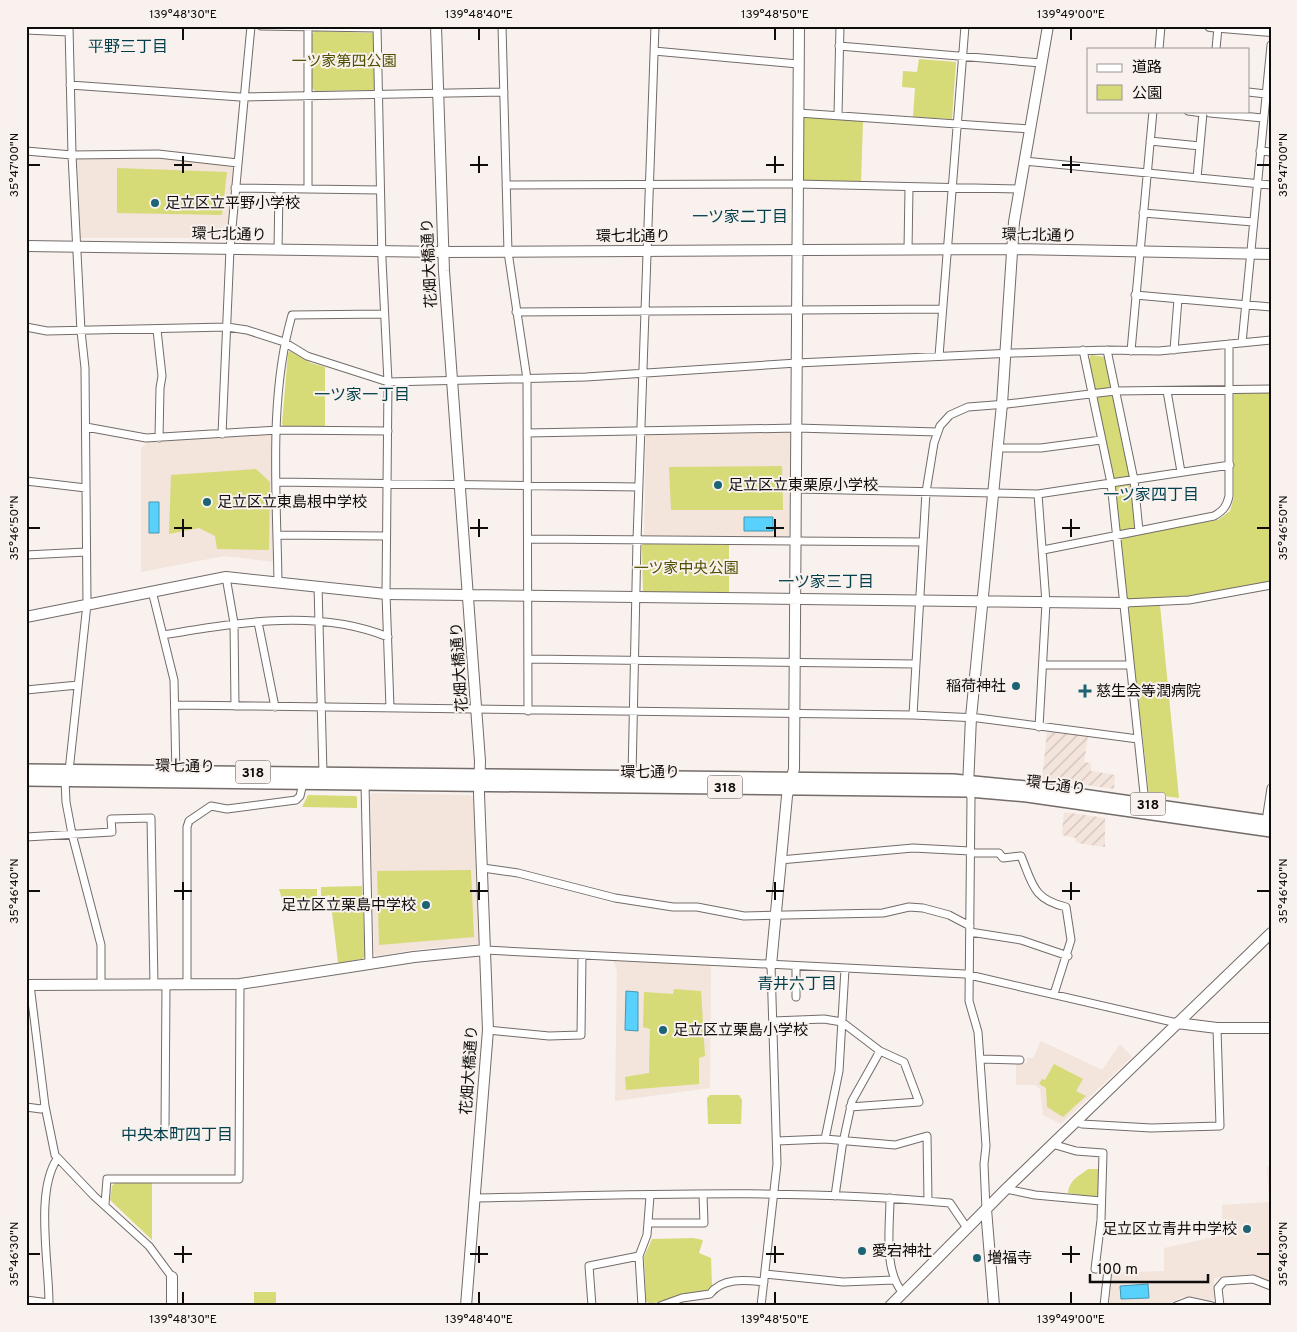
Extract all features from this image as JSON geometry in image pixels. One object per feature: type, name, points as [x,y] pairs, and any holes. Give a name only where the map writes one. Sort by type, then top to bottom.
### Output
[{"type":"main road","name":"環七通り","points":[[26,770],[67,776]]},
{"type":"main road","name":"環七通り","points":[[26,780],[67,776],[323,773],[480,780],[791,782]]},
{"type":"main road","name":"環七通り","points":[[176,776],[302,783],[365,784],[632,776],[968,786],[1145,803],[1269,825]]},
{"type":"main road","name":"環七通り","points":[[968,786],[1027,796],[1269,825]]},
{"type":"street","points":[[222,434],[230,249],[251,26]]},
{"type":"street","points":[[261,26],[377,27],[380,190],[388,382],[386,594],[390,708]]},
{"type":"street","name":"花畑大橋通り","points":[[436,26],[443,252],[477,709],[488,1030],[466,1306]]},
{"type":"street","points":[[502,26],[508,252],[527,379],[528,711]]},
{"type":"street","points":[[632,776],[637,540],[655,26]]},
{"type":"street","points":[[762,1306],[778,1140],[772,965],[780,860],[791,782],[794,715],[799,26]]},
{"type":"street","points":[[838,115],[840,26]]},
{"type":"street","points":[[939,356],[965,26]]},
{"type":"street","points":[[994,1306],[986,1209],[984,1164],[986,1146],[978,1032],[969,1001],[970,852],[968,786],[971,718],[1002,404],[1012,249],[1019,189],[1048,26]]},
{"type":"street","points":[[1159,48],[1161,26]]},
{"type":"street","points":[[1210,26],[1271,31]]},
{"type":"street","points":[[308,27],[308,189]]},
{"type":"street","points":[[1216,48],[1218,27]]},
{"type":"street","points":[[26,30],[69,29],[72,155],[81,331],[85,368],[87,604],[67,776],[66,802],[72,834],[101,945],[101,985]]},
{"type":"street","points":[[1242,342],[1260,151],[1266,118],[1266,94],[1269,84],[1271,45]]},
{"type":"street","points":[[839,46],[1041,64]]},
{"type":"street","points":[[654,50],[798,64]]},
{"type":"street","points":[[70,86],[244,97],[504,92]]},
{"type":"street","points":[[1250,92],[1266,94]]},
{"type":"street","points":[[1131,350],[1153,112]]},
{"type":"street","points":[[1196,178],[1200,146],[1208,112],[1266,118]]},
{"type":"street","points":[[798,113],[957,122],[1030,129]]},
{"type":"street","points":[[1150,141],[1200,146]]},
{"type":"street","points":[[26,151],[72,155],[158,154],[238,163]]},
{"type":"street","points":[[1260,151],[1271,152]]},
{"type":"street","points":[[1024,161],[1271,185]]},
{"type":"street","points":[[506,186],[798,184],[952,189],[1019,189]]},
{"type":"street","points":[[236,188],[380,190]]},
{"type":"street","points":[[908,250],[909,188]]},
{"type":"street","points":[[278,250],[279,189]]},
{"type":"street","points":[[1143,213],[1253,222]]},
{"type":"street","name":"環七北通り","points":[[26,246],[443,252],[1012,249],[1271,254]]},
{"type":"street","points":[[1136,295],[1271,307]]},
{"type":"street","points":[[1174,350],[1178,299]]},
{"type":"street","points":[[516,312],[942,309]]},
{"type":"street","points":[[278,583],[277,430],[284,342],[292,315],[384,314]]},
{"type":"street","points":[[26,327],[47,331],[227,327],[247,330],[284,342],[307,356],[388,382],[527,379],[1005,353],[1083,350],[1174,350],[1271,340]]},
{"type":"street","points":[[156,330],[162,376],[159,438]]},
{"type":"street","points":[[1043,550],[1214,516],[1221,512],[1227,504],[1229,496],[1229,344]]},
{"type":"street","points":[[1083,350],[1111,483],[1145,803]]},
{"type":"street","points":[[1108,350],[1134,480],[1139,531]]},
{"type":"street","points":[[913,715],[918,601],[926,492],[934,443],[938,432],[950,415],[968,407],[1115,391],[1271,389]]},
{"type":"street","points":[[1167,391],[1181,472]]},
{"type":"street","points":[[86,427],[146,438],[277,430],[388,431]]},
{"type":"street","points":[[527,433],[796,428],[938,432]]},
{"type":"street","points":[[997,448],[1041,448],[1101,440]]},
{"type":"street","points":[[795,489],[1038,494],[1230,465]]},
{"type":"street","points":[[26,481],[86,488]]},
{"type":"street","points":[[277,482],[639,487]]},
{"type":"street","points":[[1038,494],[1046,602],[1044,665],[1039,727]]},
{"type":"street","points":[[278,535],[386,536]]},
{"type":"street","points":[[528,539],[923,542]]},
{"type":"street","points":[[26,555],[86,552]]},
{"type":"street","points":[[226,577],[234,624],[235,706]]},
{"type":"street","points":[[26,617],[226,577],[386,594],[983,602],[1124,603],[1189,600],[1271,585]]},
{"type":"street","points":[[318,586],[323,708],[323,773]]},
{"type":"street","points":[[152,591],[174,680],[176,776]]},
{"type":"street","points":[[163,635],[258,622],[320,622],[374,631],[388,636]]},
{"type":"street","points":[[258,622],[275,707]]},
{"type":"street","points":[[528,659],[794,664],[915,664]]},
{"type":"street","points":[[1044,665],[1129,665]]},
{"type":"street","points":[[26,690],[78,685]]},
{"type":"street","points":[[175,706],[913,715],[971,718],[1138,739]]},
{"type":"street","points":[[187,985],[187,828],[189,821],[211,806],[227,809],[296,800],[300,796],[302,783]]},
{"type":"street","points":[[365,784],[369,964]]},
{"type":"street","points":[[1269,825],[1271,788]]},
{"type":"street","points":[[26,837],[112,832],[111,819],[150,818],[154,984]]},
{"type":"street","points":[[780,860],[913,848],[999,853],[1003,858],[1022,856],[1034,887],[1047,902],[1066,907],[1071,940],[1068,956],[1054,994]]},
{"type":"street","points":[[483,868],[518,873],[615,898],[673,907],[697,907],[744,916],[775,917],[830,913],[883,913],[909,907],[923,908],[949,915],[970,929],[1022,940],[1068,956]]},
{"type":"street","points":[[890,1306],[1006,1189],[1271,933]]},
{"type":"street","points":[[172,1306],[172,1277],[149,1246],[57,1159],[45,1106],[28,985],[240,984],[445,953],[485,950],[970,975],[1177,1022],[1217,1028],[1271,1028]]},
{"type":"street","points":[[488,1030],[548,1036],[581,1035],[582,955]]},
{"type":"street","points":[[796,966],[796,997]]},
{"type":"street","points":[[825,1139],[839,1071],[845,969]]},
{"type":"street","points":[[105,1204],[107,1180],[239,1179],[240,984]]},
{"type":"street","points":[[164,1129],[166,985]]},
{"type":"street","points":[[773,1021],[824,1018],[842,1022],[880,1052],[904,1062],[919,1102],[850,1106]]},
{"type":"street","points":[[1076,1121],[1082,1124],[1150,1128],[1220,1126],[1217,1028]]},
{"type":"street","points":[[835,1196],[850,1106],[880,1052]]},
{"type":"street","points":[[980,1059],[1020,1060]]},
{"type":"street","points":[[26,1107],[41,1109],[45,1106]]},
{"type":"street","points":[[778,1140],[825,1139],[895,1145],[927,1136],[928,1201]]},
{"type":"street","points":[[1052,1144],[1076,1151],[1103,1153],[1101,1220],[1095,1269],[1108,1269],[1104,1306]]},
{"type":"street","points":[[26,1300],[49,1302],[45,1240],[46,1197],[50,1170],[57,1159]]},
{"type":"street","points":[[1006,1189],[1035,1195],[1101,1201]]},
{"type":"street","points":[[475,1198],[774,1193],[890,1198],[950,1203],[967,1228]]},
{"type":"street","points":[[648,1223],[704,1223],[703,1194]]},
{"type":"street","points":[[642,1306],[639,1256],[647,1235],[650,1196]]},
{"type":"street","points":[[890,1198],[890,1250],[894,1280],[902,1293]]},
{"type":"street","points":[[592,1306],[588,1266],[639,1256]]},
{"type":"street","points":[[663,1305],[682,1298],[710,1294],[714,1288],[741,1280],[765,1278],[843,1282],[894,1280]]},
{"type":"street","points":[[1220,1306],[1218,1288],[1224,1281],[1252,1279],[1271,1286]]},
{"type":"street","points":[[1176,1306],[1189,1301],[1212,1306]]},
{"type":"shaded area","name":"足立区立平野小学校","points":[[157,157],[233,164],[235,167],[228,238],[81,238],[77,160],[79,158]]},
{"type":"shaded area","name":"足立区立東栗原小学校","points":[[789,432],[791,435],[790,535],[788,538],[644,536],[646,435]]},
{"type":"shaded area","name":"足立区立東島根中学校","points":[[271,434],[273,436],[274,562],[224,556],[141,572],[141,448],[148,442]]},
{"type":"shaded area","points":[[1047,732],[1088,736],[1084,762],[1091,763],[1091,771],[1115,775],[1114,789],[1042,779]]},
{"type":"shaded area","name":"足立区立栗島中学校","points":[[372,793],[470,795],[474,799],[480,941],[477,944],[419,949],[376,956],[374,954],[370,795]]},
{"type":"shaded area","points":[[1064,812],[1105,818],[1105,847],[1083,844],[1076,842],[1076,838],[1062,835]]},
{"type":"shaded area","name":"足立区立栗島小学校","points":[[613,960],[711,965],[710,1088],[615,1101],[617,971]]},
{"type":"shaded area","points":[[1041,1041],[1102,1070],[1120,1044],[1132,1057],[1061,1124],[1043,1115],[1040,1089],[1035,1085],[1016,1085],[1016,1063],[1027,1063],[1027,1058],[1033,1058]]},
{"type":"shaded area","name":"足立区立青井中学校","points":[[1271,1165],[1271,1281],[1253,1274],[1214,1278],[1214,1298],[1211,1301],[1182,1297],[1166,1305],[1110,1306],[1111,1273],[1164,1271],[1164,1248],[1223,1235],[1222,1205],[1269,1202],[1267,1167]]},
{"type":"green space","points":[[513,26],[647,26],[647,28],[513,29]]},
{"type":"green space","name":"一ツ家第四公園","points":[[315,31],[372,33],[375,35],[376,87],[373,90],[315,91],[312,88],[312,34]]},
{"type":"green space","points":[[919,59],[956,62],[952,119],[913,117],[915,88],[902,87],[903,71],[917,72]]},
{"type":"green space","points":[[805,117],[863,121],[861,183],[804,181],[802,178],[803,119]]},
{"type":"green space","points":[[117,168],[227,172],[222,215],[117,213]]},
{"type":"green space","points":[[290,351],[311,363],[325,367],[325,427],[284,427],[282,424],[288,353]]},
{"type":"green space","points":[[1091,355],[1105,357],[1112,386],[1110,389],[1098,392],[1095,389],[1089,359]]},
{"type":"green space","points":[[1238,392],[1271,392],[1271,583],[1190,598],[1129,601],[1127,599],[1120,543],[1123,537],[1218,520],[1230,511],[1234,497],[1234,395]]},
{"type":"green space","points":[[1111,394],[1115,397],[1130,474],[1128,478],[1116,480],[1113,477],[1097,399],[1099,396]]},
{"type":"green space","points":[[782,466],[783,510],[671,510],[669,467]]},
{"type":"green space","points":[[256,469],[270,482],[269,550],[217,549],[215,536],[199,528],[169,534],[171,475]]},
{"type":"green space","points":[[1129,484],[1132,486],[1136,527],[1134,530],[1122,533],[1119,529],[1115,489],[1117,485]]},
{"type":"green space","name":"一ツ家中央公園","points":[[642,545],[729,545],[729,593],[643,592]]},
{"type":"green space","points":[[1160,605],[1179,798],[1149,794],[1128,609],[1130,607]]},
{"type":"green space","points":[[308,795],[355,796],[357,797],[357,808],[302,807]]},
{"type":"green space","points":[[471,870],[474,937],[379,945],[377,871]]},
{"type":"green space","points":[[362,886],[365,956],[362,959],[338,963],[330,895],[321,897],[321,887]]},
{"type":"green space","points":[[279,889],[317,889],[317,898],[283,903]]},
{"type":"green space","points":[[674,989],[701,991],[705,1056],[699,1058],[699,1084],[626,1090],[625,1077],[649,1073],[650,1029],[643,1027],[644,992],[673,994]]},
{"type":"green space","points":[[1054,1064],[1083,1079],[1076,1091],[1086,1096],[1063,1117],[1047,1107],[1046,1088],[1039,1084],[1042,1079],[1045,1080]]},
{"type":"green space","points":[[710,1095],[739,1095],[742,1100],[741,1124],[708,1124],[707,1098]]},
{"type":"green space","points":[[1088,1169],[1101,1169],[1099,1193],[1096,1197],[1068,1193],[1072,1182]]},
{"type":"green space","points":[[115,1183],[152,1183],[152,1240],[110,1200],[112,1186]]},
{"type":"green space","points":[[693,1238],[703,1240],[699,1253],[711,1258],[712,1286],[709,1292],[686,1294],[650,1304],[646,1301],[644,1257],[652,1239]]},
{"type":"green space","points":[[254,1292],[276,1292],[276,1306],[254,1306]]},
{"type":"water","points":[[149,502],[159,502],[159,533],[149,533]]},
{"type":"water","points":[[744,517],[773,517],[773,531],[744,531]]},
{"type":"water","points":[[626,991],[638,992],[638,1031],[625,1030]]},
{"type":"water","points":[[1148,1284],[1149,1298],[1121,1299],[1120,1286]]},
{"type":"place","name":"足立区立平野小学校","points":[[155,203]]},
{"type":"place","name":"足立区立東栗原小学校","points":[[718,485]]},
{"type":"place","name":"足立区立東島根中学校","points":[[207,502]]},
{"type":"place","name":"稲荷神社","points":[[1016,686]]},
{"type":"place","name":"慈生会等潤病院","points":[[1085,691]]},
{"type":"place","name":"足立区立栗島中学校","points":[[426,905]]},
{"type":"place","name":"足立区立栗島小学校","points":[[663,1030]]},
{"type":"place","name":"足立区立青井中学校","points":[[1247,1229]]},
{"type":"place","name":"愛宕神社","points":[[862,1251]]},
{"type":"place","name":"増福寺","points":[[977,1258]]},
{"type":"district","name":"平野三丁目","points":[[128,46]]},
{"type":"district","name":"一ツ家二丁目","points":[[740,216]]},
{"type":"district","name":"一ツ家一丁目","points":[[362,394]]},
{"type":"district","name":"一ツ家四丁目","points":[[1151,494]]},
{"type":"district","name":"一ツ家三丁目","points":[[826,581]]},
{"type":"district","name":"青井六丁目","points":[[797,983]]},
{"type":"district","name":"中央本町四丁目","points":[[177,1134]]}]
